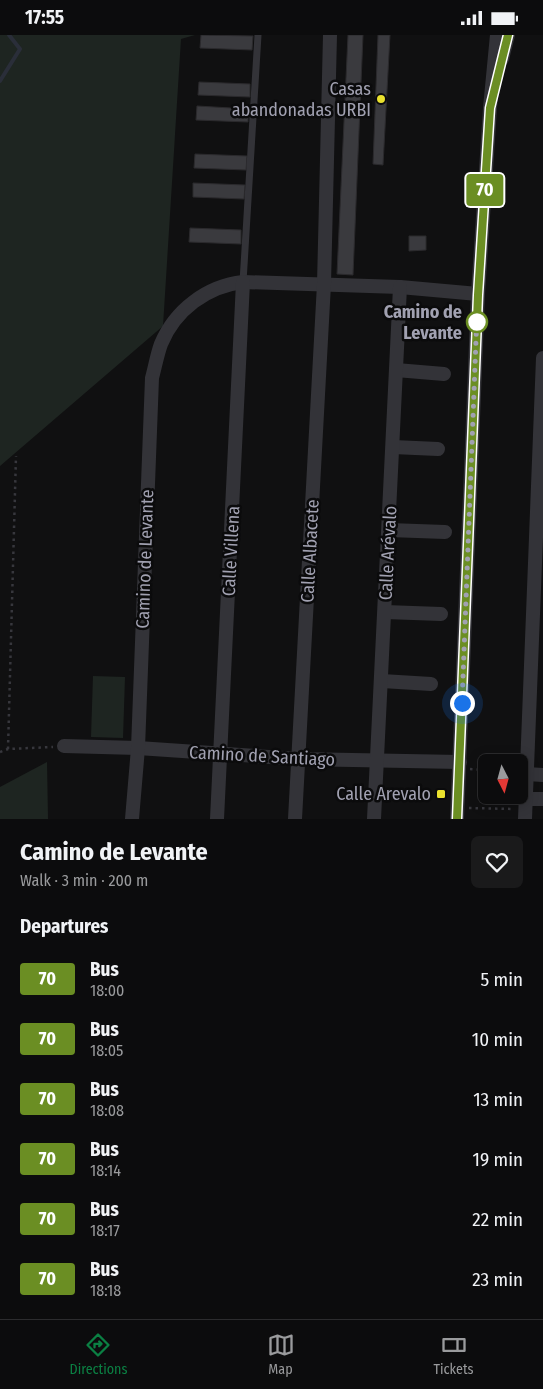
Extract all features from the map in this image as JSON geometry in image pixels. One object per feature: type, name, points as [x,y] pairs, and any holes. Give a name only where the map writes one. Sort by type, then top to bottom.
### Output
[{"type":"street","name":"Calle Albacete","points":[[295,819],[324,284],[330,35]]},
{"type":"street","points":[[458,813],[478,295],[490,108],[497,35]]},
{"type":"street","points":[[490,108],[508,35]]},
{"type":"street","name":"Calle Villena","points":[[218,819],[244,282]]},
{"type":"street","name":"Camino de Levante","points":[[132,819],[138,748],[152,378],[161,345],[173,322],[189,305],[209,291],[231,283],[400,287],[478,295]]},
{"type":"street","name":"Calle Arévalo","points":[[374,819],[400,287]]},
{"type":"street","points":[[528,754],[543,358]]},
{"type":"street","points":[[396,370],[444,374]]},
{"type":"street","points":[[393,447],[438,449]]},
{"type":"street","points":[[389,530],[445,532]]},
{"type":"street","points":[[385,612],[441,614]]},
{"type":"street","points":[[382,681],[431,684]]},
{"type":"street","name":"Camino de Santiago","points":[[64,746],[138,748],[299,759],[460,762]]},
{"type":"street","points":[[528,774],[543,775]]},
{"type":"street","points":[[525,809],[543,799]]},
{"type":"lane","points":[[244,282],[258,35]]},
{"type":"path","points":[[8,749],[16,457]]},
{"type":"path","points":[[0,753],[8,749],[64,746]]},
{"type":"path","points":[[458,813],[525,809]]},
{"type":"shaded area","points":[[0,35],[195,35],[181,39],[163,326],[0,466]]},
{"type":"shaded area","points":[[93,676],[125,677],[123,738],[91,737]]},
{"type":"shaded area","points":[[47,762],[48,819],[0,819],[0,787]]},
{"type":"building","points":[[201,35],[253,36],[252,50],[200,48]]},
{"type":"building","points":[[348,35],[363,35],[353,275],[337,274]]},
{"type":"building","name":"Casas abandonadas URBI","points":[[378,35],[390,35],[383,165],[373,164]]},
{"type":"building","points":[[199,82],[250,84],[250,97],[198,95]]},
{"type":"building","points":[[197,106],[248,109],[248,122],[196,120]]},
{"type":"building","points":[[195,154],[247,156],[246,170],[194,168]]},
{"type":"building","points":[[193,183],[245,185],[244,199],[193,197]]},
{"type":"building","points":[[190,228],[241,230],[241,244],[189,242]]},
{"type":"building","points":[[409,236],[426,236],[426,250],[409,251]]},
{"type":"waterway","points":[[0,81],[20,49],[9,35]]},
{"type":"bus line","name":"70","points":[[457,819],[478,295],[490,108],[508,35]]},
{"type":"place","name":"Casas abandonadas URBI","points":[[381,99]]},
{"type":"place","name":"Camino de Levante","points":[[477,322]]},
{"type":"place","name":"Calle Arevalo","points":[[441,794]]},
{"type":"route","points":[[462,703],[477,314],[477,322]]}]
